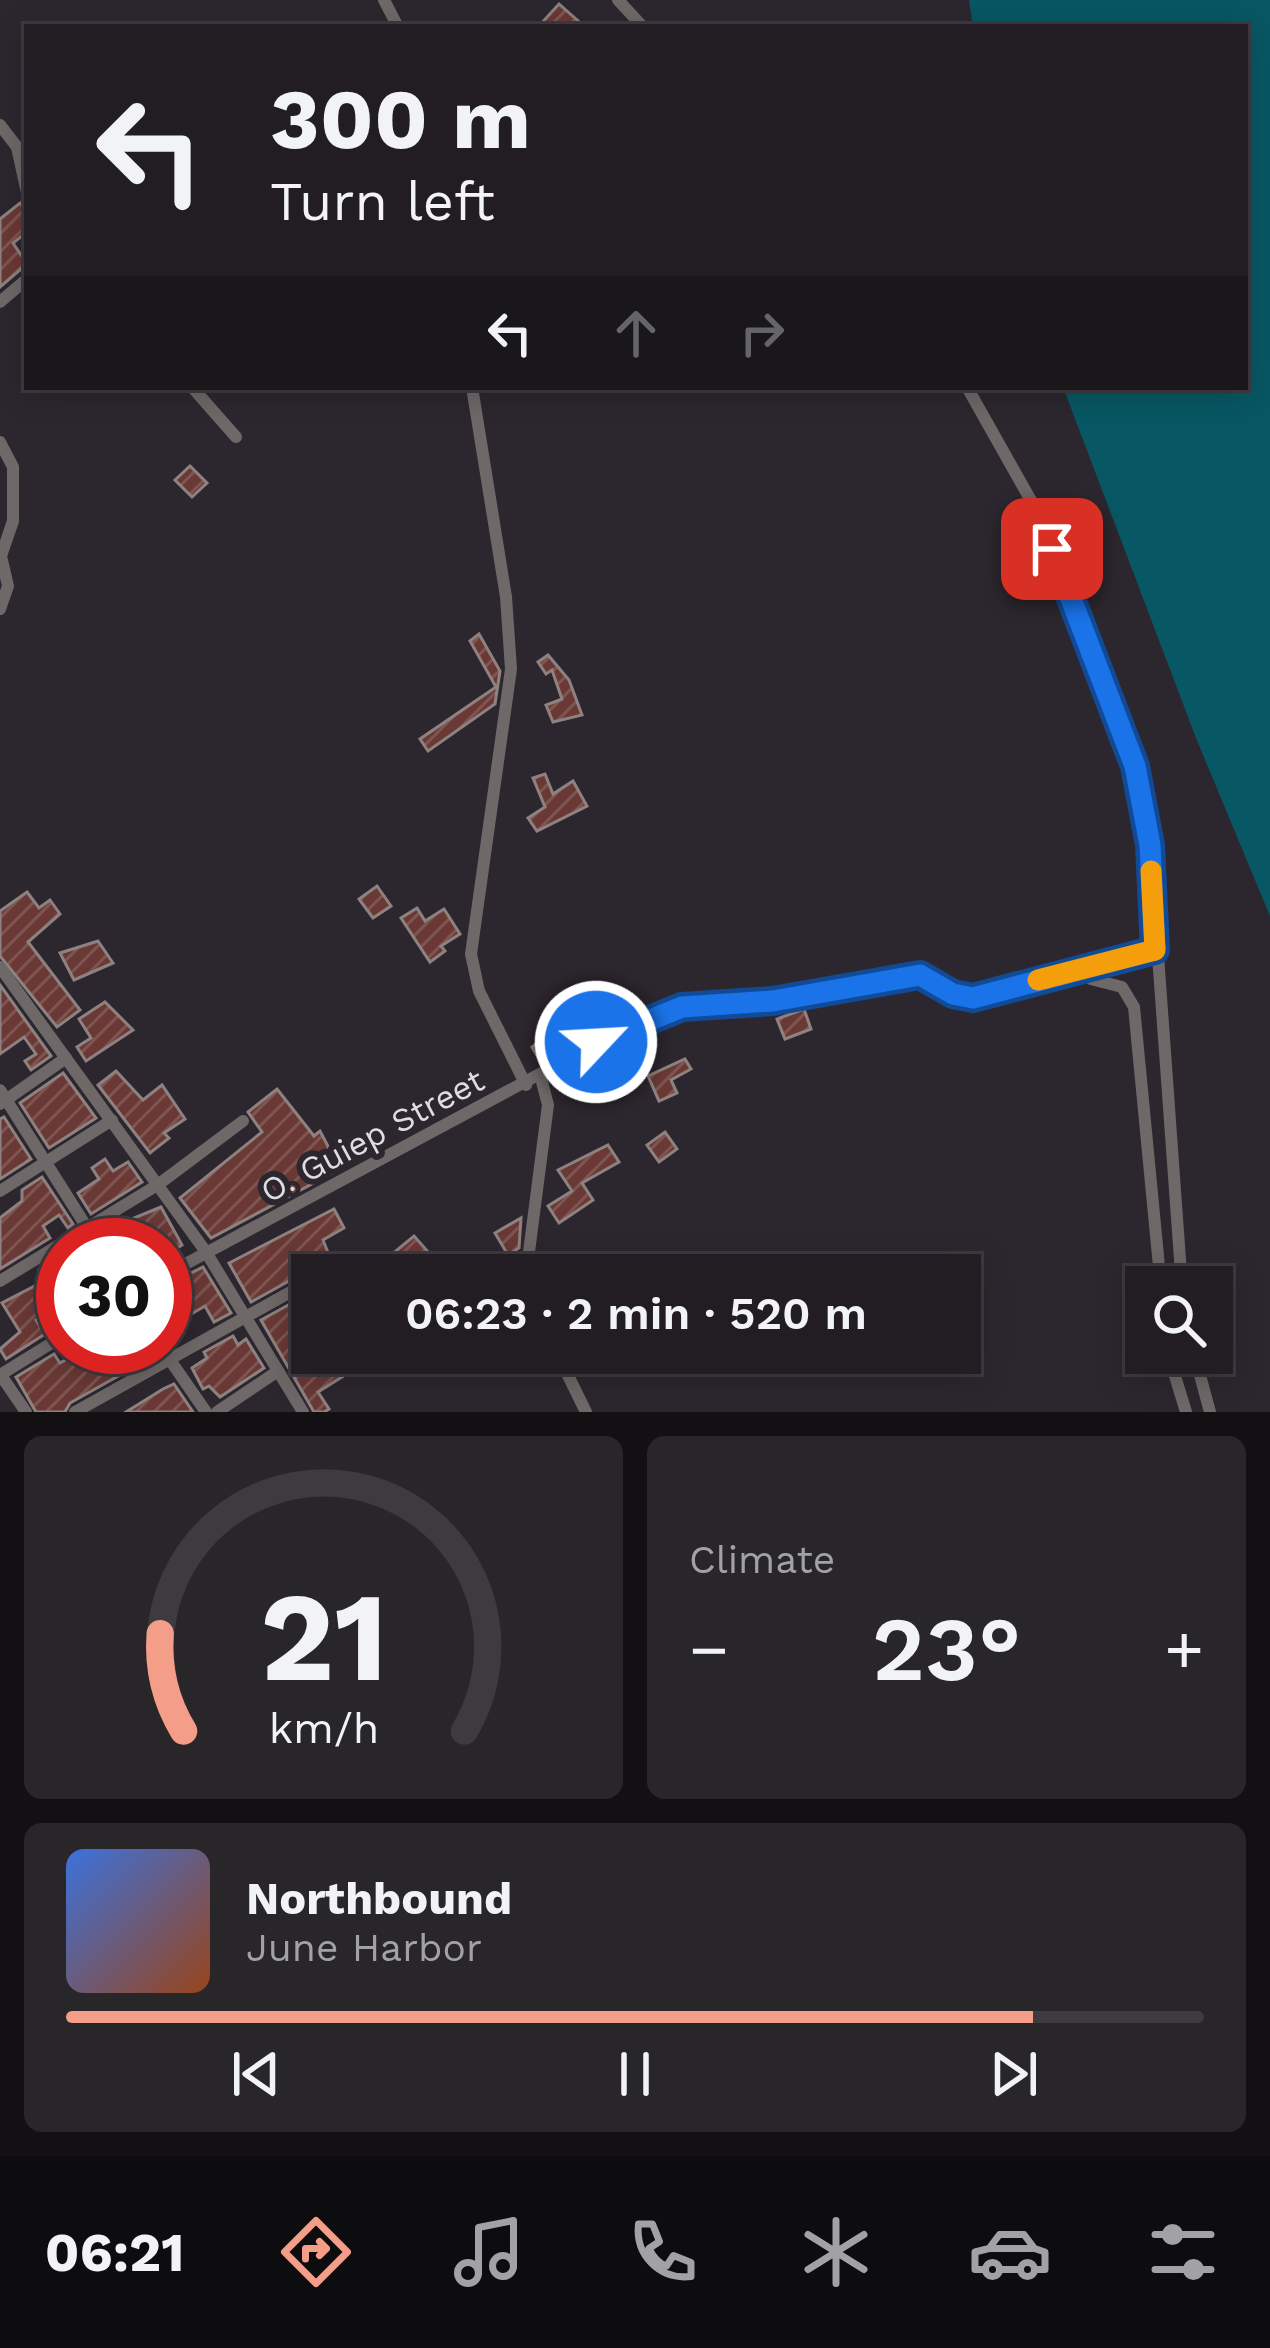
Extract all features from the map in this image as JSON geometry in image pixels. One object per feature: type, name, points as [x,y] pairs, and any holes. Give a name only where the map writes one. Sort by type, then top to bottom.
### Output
[{"type":"street","points":[[618,0],[641,24]]},
{"type":"street","points":[[0,125],[16,148],[24,181]]},
{"type":"street","points":[[0,302],[24,282]]},
{"type":"street","points":[[195,390],[236,437]]},
{"type":"street","points":[[472,390],[506,597],[511,669],[471,954],[479,991],[526,1084]]},
{"type":"street","points":[[970,390],[1038,513],[1135,766],[1150,845],[1180,1266]]},
{"type":"street","points":[[0,442],[13,467],[13,521],[1,556],[8,586],[0,609]]},
{"type":"street","name":"O. Guiep Street","points":[[192,1260],[631,1025],[682,1007],[773,1001],[920,975],[953,994],[973,998],[1155,950]]},
{"type":"street","points":[[0,967],[206,1252],[303,1412]]},
{"type":"street","points":[[1077,968],[1091,979],[1122,987],[1135,1007],[1158,1266]]},
{"type":"street","points":[[66,1058],[2,1098],[81,1218]]},
{"type":"street","points":[[529,1254],[548,1106],[541,1074]]},
{"type":"street","points":[[0,1191],[112,1120]]},
{"type":"street","points":[[102,1218],[159,1184],[243,1121]]},
{"type":"street","points":[[0,1282],[36,1259]]},
{"type":"street","points":[[192,1341],[291,1292]]},
{"type":"street","points":[[26,1412],[0,1375],[36,1353]]},
{"type":"street","points":[[217,1412],[278,1371]]},
{"type":"street","points":[[75,1412],[133,1374]]},
{"type":"street","points":[[180,1374],[206,1412]]},
{"type":"street","points":[[567,1374],[586,1412]]},
{"type":"street","points":[[1174,1374],[1186,1412]]},
{"type":"street","points":[[1200,1374],[1210,1412]]},
{"type":"water","points":[[969,0],[1270,0],[1270,916],[1196,738],[1064,390],[1248,390],[1248,24],[973,24]]},
{"type":"building","points":[[559,4],[582,24],[541,24]]},
{"type":"building","points":[[20,203],[24,208],[24,234],[13,243],[24,267],[0,287],[0,219]]},
{"type":"building","points":[[190,466],[207,483],[192,497],[175,480]]},
{"type":"building","points":[[479,634],[500,671],[495,704],[428,751],[420,739],[496,687],[470,641]]},
{"type":"building","points":[[548,655],[569,680],[582,715],[553,722],[546,705],[562,699],[552,670],[546,674],[538,662]]},
{"type":"building","points":[[545,774],[553,794],[573,781],[587,806],[537,831],[528,818],[545,807],[533,778]]},
{"type":"building","points":[[377,886],[391,906],[373,918],[359,899]]},
{"type":"building","points":[[27,892],[39,908],[50,900],[60,914],[28,942],[80,1010],[57,1027],[0,956],[0,911]]},
{"type":"building","points":[[417,908],[425,921],[444,909],[460,934],[441,946],[445,951],[430,962],[401,918]]},
{"type":"building","points":[[98,941],[113,963],[74,980],[60,953]]},
{"type":"building","points":[[0,985],[51,1056],[31,1070],[25,1061],[36,1054],[24,1037],[0,1054]]},
{"type":"building","points":[[105,1002],[133,1030],[86,1061],[77,1047],[91,1038],[79,1019]]},
{"type":"building","points":[[556,1007],[578,1032],[539,1059],[532,1047],[553,1030],[544,1014]]},
{"type":"building","points":[[804,1009],[811,1029],[785,1039],[777,1019]]},
{"type":"building","points":[[618,1048],[631,1068],[598,1081],[590,1067]]},
{"type":"building","points":[[685,1059],[691,1069],[671,1080],[677,1093],[659,1101],[648,1076]]},
{"type":"building","points":[[116,1071],[143,1100],[162,1085],[185,1119],[164,1133],[169,1138],[150,1153],[98,1085]]},
{"type":"building","points":[[63,1073],[96,1118],[49,1148],[20,1103]]},
{"type":"building","points":[[277,1089],[314,1136],[320,1131],[340,1169],[211,1238],[180,1198],[262,1132],[248,1112]]},
{"type":"building","points":[[4,1117],[31,1159],[0,1179],[0,1119]]},
{"type":"building","points":[[665,1132],[677,1149],[659,1162],[647,1145]]},
{"type":"building","points":[[608,1145],[619,1162],[582,1183],[593,1200],[559,1223],[548,1206],[572,1191],[558,1170]]},
{"type":"building","points":[[105,1159],[113,1171],[128,1162],[142,1182],[91,1214],[78,1193],[99,1179],[92,1168]]},
{"type":"building","points":[[42,1177],[69,1218],[36,1218],[36,1247],[0,1269],[0,1218],[22,1201],[22,1190]]},
{"type":"building","points":[[161,1207],[167,1218],[134,1218]]},
{"type":"building","points":[[334,1209],[344,1228],[323,1240],[329,1254],[291,1254],[291,1280],[251,1302],[229,1263]]},
{"type":"building","points":[[521,1218],[519,1248],[510,1254],[495,1233]]},
{"type":"building","points":[[414,1236],[429,1253],[428,1254],[392,1254]]},
{"type":"building","points":[[203,1267],[231,1313],[214,1322],[205,1306],[192,1314],[192,1272]]},
{"type":"building","points":[[36,1285],[36,1340],[6,1359],[0,1349],[20,1332],[2,1303]]},
{"type":"building","points":[[291,1304],[291,1372],[261,1320]]},
{"type":"building","points":[[233,1336],[238,1345],[246,1339],[264,1368],[220,1397],[209,1386],[203,1389],[192,1368],[207,1358],[204,1352]]},
{"type":"building","points":[[36,1365],[36,1374],[122,1374],[70,1403],[65,1412],[36,1412],[16,1377]]},
{"type":"building","points":[[292,1374],[347,1374],[318,1392],[329,1409],[314,1412]]},
{"type":"building","points":[[174,1384],[193,1412],[126,1412],[163,1389]]},
{"type":"slow traffic","points":[[1038,980],[1155,950],[1151,871]]},
{"type":"route","points":[[596,1042],[682,1007],[773,1001],[920,975],[953,994],[973,998],[1095,962],[1155,950],[1150,845],[1135,766],[1052,549]]}]
